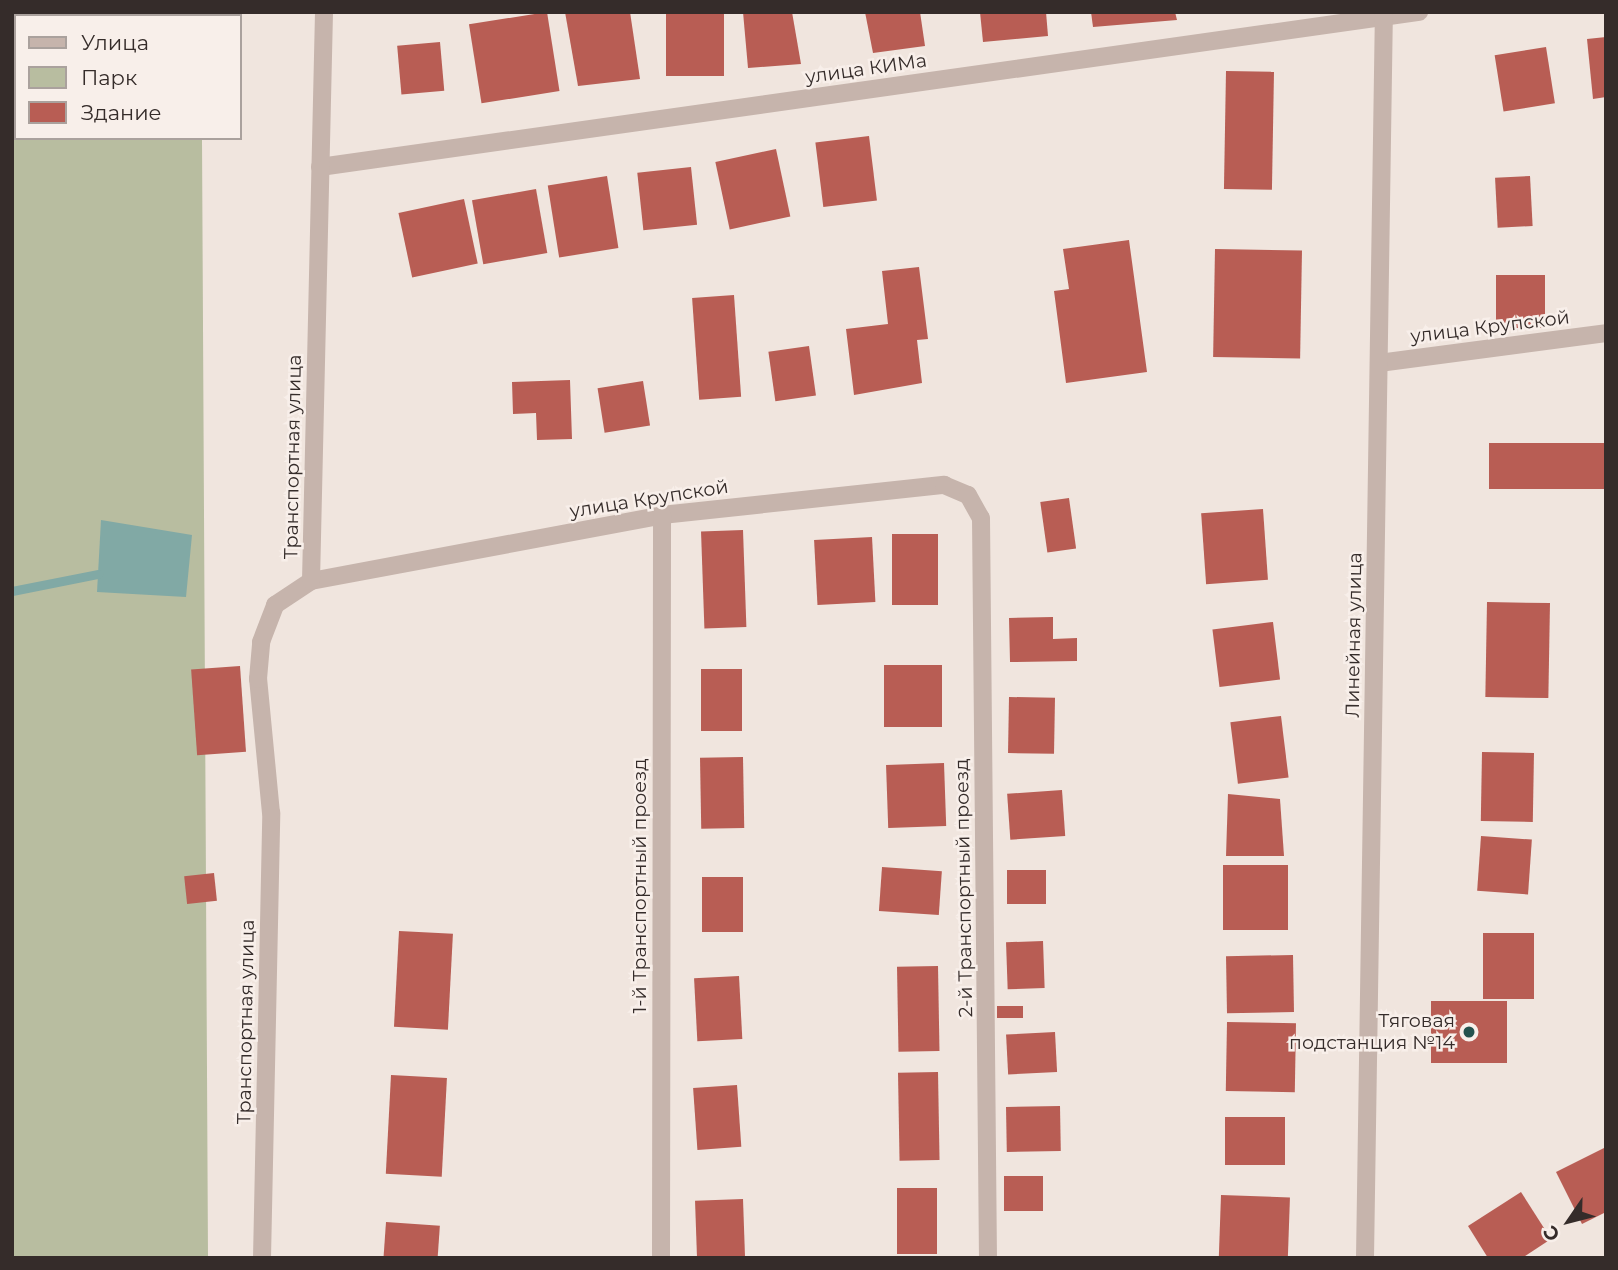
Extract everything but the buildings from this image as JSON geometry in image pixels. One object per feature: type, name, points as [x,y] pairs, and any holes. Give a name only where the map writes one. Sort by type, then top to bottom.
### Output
[{"type":"street","name":"Транспортная улица","points":[[262,1258],[271,813],[258,680],[261,642],[275,605],[311,581],[324,12]]},
{"type":"street","name":"улица КИМа","points":[[320,167],[1384,14],[1419,12]]},
{"type":"street","name":"Линейная улица","points":[[1365,1258],[1384,14]]},
{"type":"street","name":"улица Крупской","points":[[1379,363],[1606,333]]},
{"type":"street","name":"улица Крупской","points":[[311,581],[662,515],[944,485],[968,495],[981,518]]},
{"type":"street","name":"1-й Транспортный проезд","points":[[661,1258],[662,515]]},
{"type":"street","name":"2-й Транспортный проезд","points":[[981,518],[988,1258]]},
{"type":"green space","points":[[12,12],[202,12],[14,14],[14,140],[202,140],[208,1258],[12,1258]]},
{"type":"water","points":[[101,520],[192,535],[186,597],[97,592]]},
{"type":"waterway","points":[[12,591],[98,574]]},
{"type":"place","name":"Тяговая подстанция №14","points":[[1469,1032]]}]
